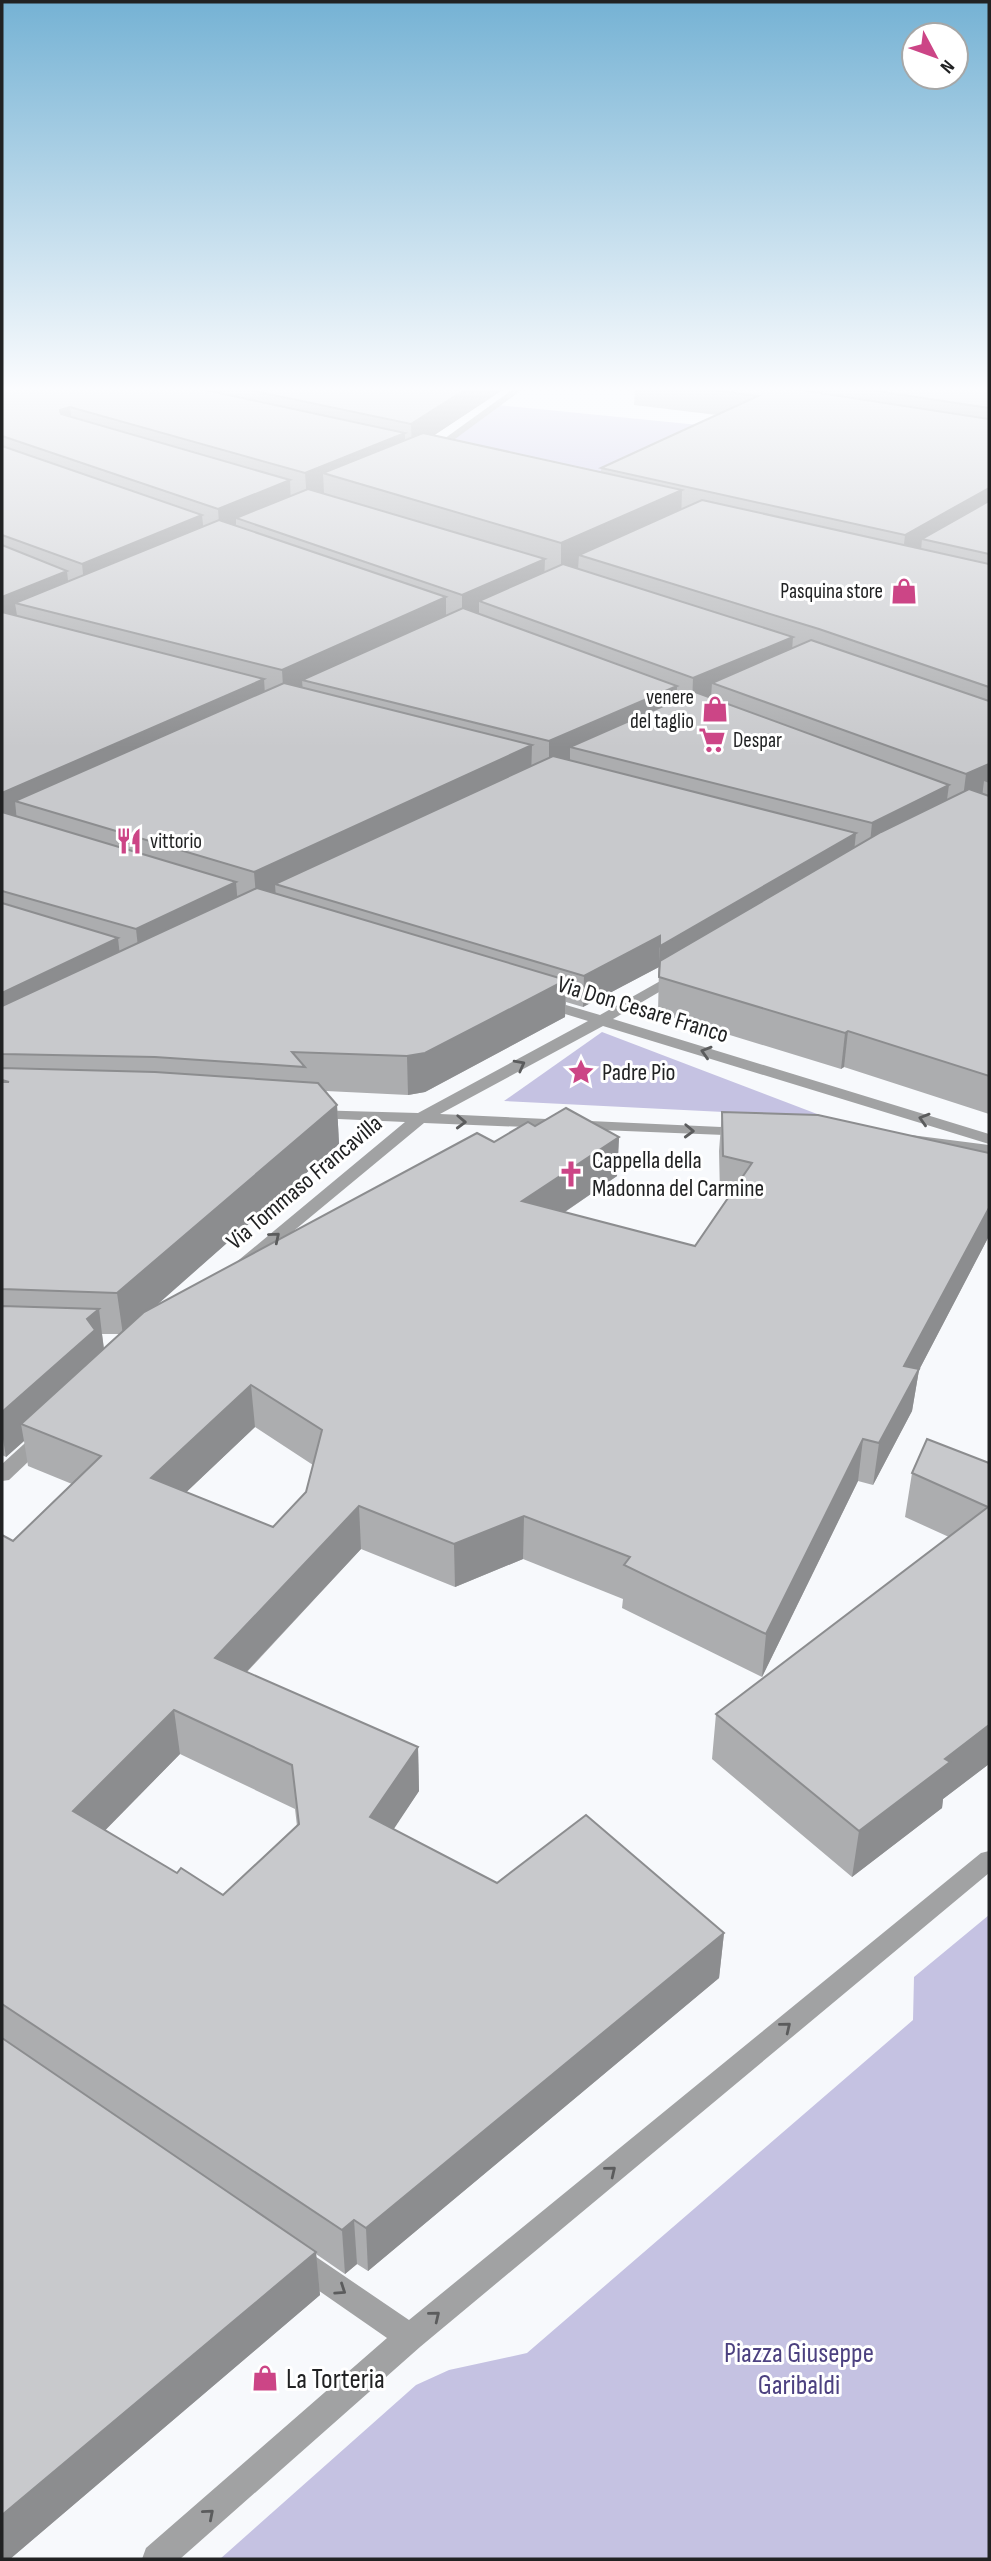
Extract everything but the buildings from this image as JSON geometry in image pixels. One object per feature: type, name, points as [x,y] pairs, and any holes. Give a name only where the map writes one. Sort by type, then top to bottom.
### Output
[{"type":"street","name":"Via Tommaso Francavilla","points":[[229,1275],[417,1120],[602,1020],[695,964]]},
{"type":"street","name":"Via Don Cesare Franco","points":[[523,996],[989,1139]]},
{"type":"street","points":[[295,1112],[417,1120],[758,1134]]},
{"type":"street","points":[[895,1139],[936,1141],[989,1150]]},
{"type":"street","points":[[2,1475],[51,1429]]},
{"type":"street","points":[[157,2559],[410,2337],[989,1860]]},
{"type":"street","points":[[274,2244],[410,2337]]},
{"type":"green space","points":[[602,1032],[825,1117],[504,1101]]},
{"type":"green space","name":"Piazza Giuseppe Garibaldi","points":[[989,1915],[989,2559],[220,2559],[416,2385],[449,2370],[527,2353],[913,2020],[914,1977]]},
{"type":"place","name":"Pasquina store","points":[[904,591]]},
{"type":"place","name":"venere del taglio","points":[[715,709]]},
{"type":"place","name":"Despar","points":[[712,740]]},
{"type":"place","name":"vittorio","points":[[129,841]]},
{"type":"place","name":"Padre Pio","points":[[581,1072]]},
{"type":"place","name":"Cappella della Madonna del Carmine","points":[[571,1174]]},
{"type":"place","name":"La Torteria","points":[[265,2378]]}]
